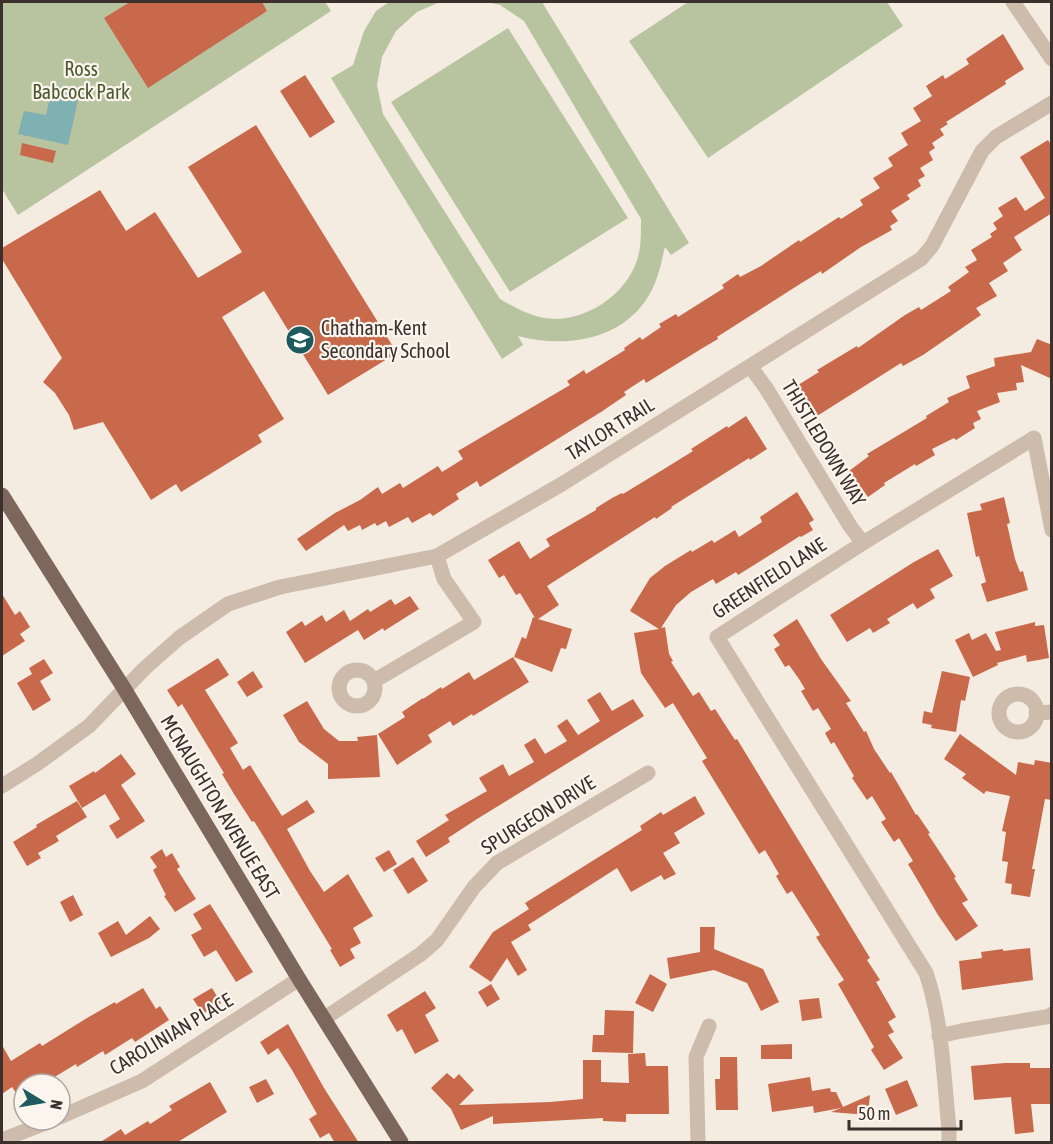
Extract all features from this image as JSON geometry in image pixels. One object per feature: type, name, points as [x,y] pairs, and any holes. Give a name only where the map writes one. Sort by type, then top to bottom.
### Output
[{"type":"main road","name":"MCNAUGHTON AVENUE EAST","points":[[2,495],[125,690],[401,1143]]},
{"type":"street","points":[[1013,2],[1052,59]]},
{"type":"street","name":"TAYLOR TRAIL","points":[[2,786],[88,726],[145,668],[179,638],[228,604],[280,587],[437,556],[562,484],[921,259],[932,246],[982,152],[996,137],[1052,103]]},
{"type":"street","name":"THISTLEDOWN WAY","points":[[750,366],[766,388],[850,526],[863,543]]},
{"type":"street","name":"GREENFIELD LANE","points":[[949,1143],[950,1130],[939,1036],[931,987],[926,973],[717,637],[863,543],[1034,438],[1052,530]]},
{"type":"street","points":[[374,681],[474,622],[444,579],[437,556]]},
{"type":"street","name":"SPURGEON DRIVE","points":[[325,1018],[421,954],[437,940],[474,887],[497,863],[648,773]]},
{"type":"street","name":"CAROLINIAN PLACE","points":[[72,1112],[142,1081],[299,979]]},
{"type":"street","points":[[939,1036],[1052,1014]]},
{"type":"street","points":[[698,1143],[696,1057],[708,1026]]},
{"type":"street","points":[[2,1140],[22,1132]]},
{"type":"green space","name":"Ross Babcock Park","points":[[2,2],[325,2],[331,11],[18,215],[2,189]]},
{"type":"green space","points":[[389,2],[440,2],[417,12],[396,31],[382,57],[377,85],[383,114],[500,299],[534,315],[556,319],[585,313],[611,298],[622,287],[637,262],[641,219],[524,21],[500,5],[486,2],[542,2],[689,243],[671,255],[665,247],[660,270],[645,302],[616,328],[578,340],[538,340],[518,336],[523,345],[502,359],[331,78],[353,65],[364,31],[376,11]]},
{"type":"green space","points":[[688,2],[887,2],[903,26],[708,158],[629,41]]},
{"type":"green space","points":[[508,28],[628,218],[510,292],[391,102]]},
{"type":"water","points":[[53,85],[80,91],[68,145],[18,134],[24,111],[46,115]]},
{"type":"building","points":[[130,2],[262,2],[267,11],[148,88],[104,18]]},
{"type":"building","points":[[1003,34],[1024,69],[1005,81],[1006,84],[946,122],[948,124],[940,129],[944,135],[932,143],[935,148],[929,152],[933,160],[920,168],[925,176],[918,180],[921,186],[907,195],[910,199],[891,211],[898,221],[890,226],[892,230],[861,247],[822,274],[821,271],[800,284],[717,337],[718,339],[646,383],[644,379],[624,392],[626,395],[601,412],[480,487],[477,481],[456,494],[459,499],[433,516],[430,513],[412,523],[408,517],[389,527],[386,521],[377,526],[375,523],[362,530],[360,525],[348,531],[344,525],[306,551],[297,539],[378,487],[382,494],[400,483],[403,488],[438,466],[442,472],[463,459],[458,451],[570,385],[567,381],[584,370],[586,374],[625,350],[624,348],[640,337],[642,340],[661,327],[659,324],[676,314],[678,317],[724,288],[722,285],[738,274],[740,277],[761,266],[799,240],[800,242],[839,217],[841,219],[863,205],[860,200],[880,188],[873,178],[893,166],[888,158],[908,145],[901,133],[921,121],[913,108],[932,96],[926,86],[943,75],[945,79],[969,64],[966,59]]},
{"type":"building","points":[[305,75],[335,122],[310,138],[280,91]]},
{"type":"building","points":[[256,125],[397,353],[328,395],[264,291],[222,317],[284,419],[258,435],[262,442],[181,492],[176,484],[151,500],[103,422],[74,430],[69,415],[55,393],[43,382],[62,358],[2,259],[2,248],[100,190],[126,231],[155,212],[198,278],[242,252],[188,167]]},
{"type":"building","points":[[1048,140],[1052,146],[1052,213],[1014,237],[1022,250],[1003,263],[1008,271],[989,283],[997,296],[976,308],[981,315],[923,355],[903,366],[901,363],[817,416],[798,385],[819,372],[817,370],[857,346],[858,348],[905,315],[919,307],[921,310],[951,291],[948,287],[969,272],[965,267],[977,260],[971,250],[992,237],[990,234],[997,229],[993,223],[1003,216],[998,208],[1016,197],[1025,211],[1045,198],[1020,157]]},
{"type":"building","points":[[22,143],[56,151],[53,163],[20,155]]},
{"type":"building","points":[[1037,339],[1052,345],[1052,379],[1021,365],[1024,382],[1016,383],[1017,390],[997,393],[1000,402],[977,411],[981,419],[973,423],[975,428],[956,440],[954,438],[932,449],[935,455],[884,483],[885,485],[868,497],[849,471],[869,456],[867,454],[927,418],[926,416],[949,402],[947,398],[970,388],[966,376],[995,366],[994,358],[1031,352]]},
{"type":"building","points":[[746,416],[767,449],[750,460],[749,458],[547,586],[559,605],[538,619],[572,629],[566,649],[561,648],[552,672],[514,657],[522,637],[526,639],[533,617],[535,618],[520,593],[516,595],[504,575],[499,578],[488,560],[519,541],[530,559],[550,546],[546,539],[664,469],[693,451],[691,449]]},
{"type":"building","points":[[797,492],[814,520],[809,523],[813,530],[738,575],[736,572],[716,584],[713,579],[691,592],[676,605],[661,628],[665,627],[669,654],[673,661],[671,662],[693,696],[699,692],[711,711],[715,709],[735,740],[737,739],[870,958],[867,960],[880,980],[876,982],[896,1017],[888,1022],[894,1032],[888,1035],[903,1058],[884,1070],[871,1050],[874,1047],[838,984],[844,980],[816,937],[820,935],[792,891],[787,894],[765,850],[759,854],[702,761],[707,758],[673,703],[665,708],[641,673],[634,633],[659,629],[630,611],[650,578],[665,566],[691,550],[692,552],[712,540],[714,543],[735,530],[739,537],[762,522],[760,517]]},
{"type":"building","points":[[1004,497],[1015,559],[1020,572],[1023,571],[1028,590],[987,602],[981,584],[986,582],[979,556],[976,557],[967,513],[982,510],[980,504]]},
{"type":"building","points":[[938,549],[953,576],[930,589],[935,598],[917,609],[913,603],[887,619],[890,623],[873,633],[870,628],[847,642],[830,615]]},
{"type":"building","points":[[2,594],[15,615],[20,611],[30,627],[20,634],[25,641],[2,656]]},
{"type":"building","points":[[410,596],[419,609],[384,631],[383,628],[364,640],[358,630],[305,663],[286,632],[302,621],[305,626],[322,615],[326,622],[344,610],[350,621],[368,609],[370,612],[391,599],[395,605]]},
{"type":"building","points":[[797,619],[821,659],[851,701],[846,703],[864,732],[866,731],[874,749],[891,772],[916,815],[930,833],[928,834],[968,900],[962,903],[978,926],[956,941],[908,864],[913,861],[899,838],[894,842],[881,822],[886,819],[872,796],[867,800],[852,778],[854,776],[834,742],[831,744],[825,733],[831,729],[818,708],[813,711],[801,691],[805,689],[799,679],[789,665],[785,667],[774,649],[780,645],[773,635]]},
{"type":"building","points":[[1035,622],[1035,626],[1044,625],[1049,658],[1027,662],[1026,655],[997,663],[998,665],[973,677],[955,640],[969,633],[972,640],[986,633],[996,651],[1001,650],[995,632]]},
{"type":"building","points":[[513,657],[529,682],[453,726],[450,721],[428,735],[432,742],[397,765],[378,734],[405,717],[402,712],[441,687],[442,689],[469,672],[474,680]]},
{"type":"building","points":[[218,658],[229,675],[205,690],[238,743],[230,748],[243,770],[250,765],[282,816],[307,800],[315,812],[287,829],[310,871],[324,892],[348,874],[373,916],[353,928],[361,943],[350,949],[355,958],[340,967],[330,950],[332,949],[254,821],[252,822],[234,794],[222,774],[224,773],[182,704],[178,707],[167,690]]},
{"type":"building","points":[[44,659],[53,673],[40,681],[51,700],[33,711],[17,683],[32,674],[29,668]]},
{"type":"building","points":[[253,671],[263,687],[247,697],[237,682]]},
{"type":"building","points":[[942,671],[970,677],[965,701],[961,700],[956,732],[931,728],[932,725],[922,723],[924,711],[932,713]]},
{"type":"building","points":[[600,692],[612,711],[633,699],[644,716],[477,819],[448,838],[450,842],[426,857],[416,841],[449,820],[445,815],[487,791],[479,778],[503,764],[509,776],[534,762],[524,745],[535,738],[545,754],[567,741],[557,726],[567,719],[578,735],[600,721],[587,700]]},
{"type":"building","points":[[307,701],[324,729],[339,741],[358,741],[357,737],[377,735],[380,777],[328,779],[328,764],[299,742],[283,715]]},
{"type":"building","points":[[960,734],[1016,775],[1018,762],[1034,765],[1035,760],[1052,763],[1052,800],[1045,799],[1032,869],[1035,869],[1030,897],[1011,894],[1012,884],[1005,883],[1008,862],[1002,861],[1006,832],[1002,831],[1010,796],[986,791],[984,794],[962,778],[966,774],[944,759]]},
{"type":"building","points":[[121,754],[136,774],[121,785],[145,821],[117,839],[109,826],[120,819],[105,794],[82,808],[69,786],[94,771],[95,773]]},
{"type":"building","points":[[695,796],[705,814],[674,833],[680,843],[663,853],[676,874],[664,880],[661,875],[631,892],[617,868],[528,925],[531,930],[511,942],[527,970],[518,976],[507,958],[491,982],[469,967],[493,932],[529,909],[525,903],[642,830],[640,826],[661,812],[663,815]]},
{"type":"building","points":[[77,801],[87,817],[56,836],[59,841],[38,853],[41,858],[27,866],[13,842],[37,827],[36,825]]},
{"type":"building","points":[[162,849],[166,857],[172,853],[180,867],[177,869],[196,899],[175,912],[164,896],[166,895],[153,870],[157,867],[150,857]]},
{"type":"building","points":[[389,850],[397,864],[384,872],[375,858]]},
{"type":"building","points":[[413,857],[428,881],[408,894],[393,870]]},
{"type":"building","points":[[73,895],[83,915],[70,922],[60,902]]},
{"type":"building","points":[[210,904],[253,972],[236,982],[216,950],[204,957],[191,935],[202,929],[193,914]]},
{"type":"building","points":[[150,916],[160,929],[149,938],[111,957],[98,933],[118,921],[126,935]]},
{"type":"building","points":[[700,927],[715,927],[714,949],[763,969],[779,1002],[761,1011],[747,983],[714,970],[670,979],[667,958],[700,952]]},
{"type":"building","points":[[1030,948],[1033,980],[962,990],[959,961],[982,958],[981,952]]},
{"type":"building","points":[[650,974],[667,984],[653,1012],[635,1003]]},
{"type":"building","points":[[491,984],[500,999],[487,1007],[478,992]]},
{"type":"building","points":[[143,988],[156,1009],[160,1006],[169,1020],[135,1042],[132,1038],[105,1055],[103,1051],[77,1067],[76,1064],[63,1072],[12,1072],[12,1087],[2,1094],[2,1045],[11,1061],[40,1043],[42,1046],[115,1002],[116,1004]]},
{"type":"building","points":[[212,988],[221,1003],[203,1014],[193,999]]},
{"type":"building","points":[[425,991],[436,1008],[425,1015],[439,1041],[415,1054],[402,1029],[397,1032],[387,1015]]},
{"type":"building","points":[[819,998],[822,1018],[802,1021],[799,1000]]},
{"type":"building","points":[[605,1010],[634,1011],[633,1053],[592,1052],[593,1035],[604,1035]]},
{"type":"building","points":[[288,1024],[324,1088],[359,1143],[335,1143],[329,1133],[320,1138],[309,1119],[317,1114],[292,1070],[278,1048],[268,1055],[260,1042]]},
{"type":"building","points":[[792,1044],[792,1059],[761,1059],[761,1045]]},
{"type":"building","points":[[645,1053],[646,1066],[668,1066],[669,1114],[626,1114],[626,1122],[603,1121],[603,1118],[493,1124],[493,1116],[461,1130],[451,1109],[431,1088],[447,1073],[454,1079],[459,1074],[474,1090],[459,1105],[583,1099],[583,1060],[601,1060],[601,1082],[629,1083],[628,1054]]},
{"type":"building","points":[[720,1057],[737,1057],[738,1110],[716,1110],[715,1079],[720,1079]]},
{"type":"building","points":[[1030,1063],[1030,1068],[1052,1068],[1052,1104],[1031,1104],[1034,1132],[1015,1134],[1011,1097],[974,1100],[971,1066]]},
{"type":"building","points":[[810,1077],[812,1091],[830,1088],[831,1092],[836,1092],[843,1107],[870,1095],[868,1115],[831,1112],[841,1108],[814,1113],[813,1106],[772,1112],[768,1084]]},
{"type":"building","points":[[266,1079],[274,1094],[257,1103],[249,1087]]},
{"type":"building","points":[[907,1080],[918,1106],[896,1115],[885,1089]]},
{"type":"building","points":[[210,1082],[227,1112],[176,1143],[99,1143],[121,1129],[125,1135],[148,1121],[150,1124],[172,1110],[169,1106]]},
{"type":"place","name":"Chatham-Kent Secondary School","points":[[300,340]]}]
